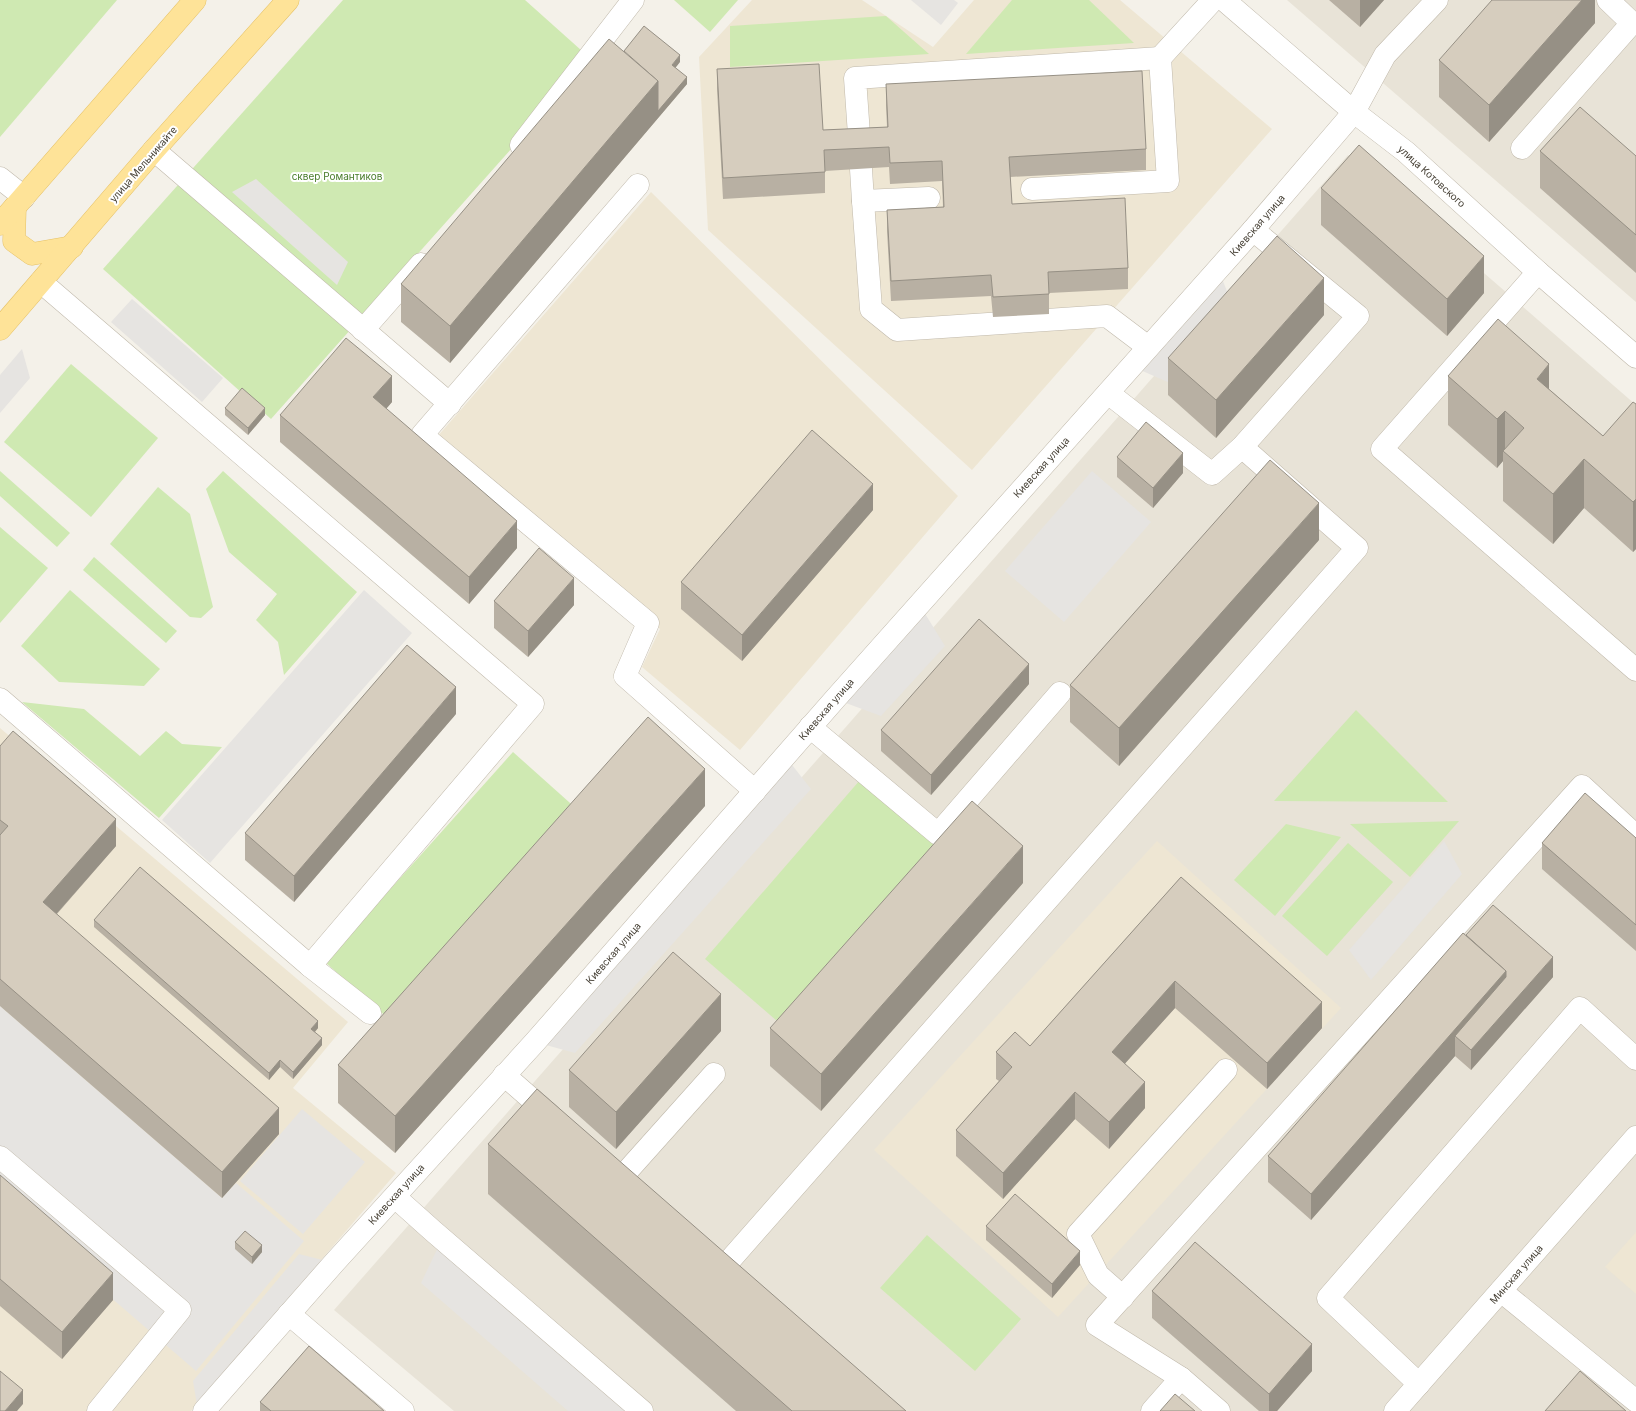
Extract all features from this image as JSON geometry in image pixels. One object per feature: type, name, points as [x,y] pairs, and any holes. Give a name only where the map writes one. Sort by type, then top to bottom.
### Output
[{"type":"main road","points":[[0,224],[195,0]]},
{"type":"main road","name":"улица Мельникайте","points":[[0,328],[42,282],[154,150],[288,0]]},
{"type":"main road","points":[[19,202],[14,241],[32,254],[72,247]]},
{"type":"street","points":[[508,161],[633,0]]},
{"type":"street","points":[[1148,347],[1107,316],[897,330],[871,309],[855,78],[1160,58],[1212,0]]},
{"type":"street","name":"улица Котовского","points":[[1224,0],[1354,112],[1406,152],[1538,272],[1636,357]]},
{"type":"street","name":"Киевская улица","points":[[204,1411],[504,1075],[995,518],[1253,230],[1354,112],[1385,55],[1437,0]]},
{"type":"street","points":[[1522,148],[1632,23],[1608,0]]},
{"type":"street","points":[[1032,189],[1168,181],[1160,58]]},
{"type":"street","points":[[154,150],[450,404]]},
{"type":"street","points":[[0,178],[19,202]]},
{"type":"street","points":[[638,185],[422,435],[648,623],[625,676],[755,791]]},
{"type":"street","points":[[863,201],[929,198]]},
{"type":"street","points":[[1108,393],[1212,474],[1242,448],[1358,316],[1253,230]]},
{"type":"street","points":[[363,330],[434,250]]},
{"type":"street","points":[[1538,272],[1382,449],[1636,670]]},
{"type":"street","points":[[42,282],[533,704],[310,966]]},
{"type":"street","points":[[706,1253],[729,1274],[1357,548],[1242,448]]},
{"type":"street","points":[[810,727],[938,834],[1060,693]]},
{"type":"street","points":[[0,699],[310,966],[370,1013]]},
{"type":"street","points":[[1219,1411],[1181,1378],[1097,1325],[1582,786],[1636,836]]},
{"type":"street","points":[[1419,1384],[1328,1298],[1580,1008],[1636,1059]]},
{"type":"street","points":[[1123,1297],[1098,1275],[1078,1234],[1226,1070]]},
{"type":"street","points":[[621,1178],[714,1074]]},
{"type":"street","points":[[504,1075],[563,1127]]},
{"type":"street","name":"Минская улица","points":[[1395,1411],[1636,1137]]},
{"type":"street","points":[[0,1157],[180,1310],[98,1411]]},
{"type":"street","points":[[604,1163],[638,1193]]},
{"type":"street","points":[[395,1196],[433,1231],[642,1411]]},
{"type":"street","points":[[1501,1290],[1636,1401]]},
{"type":"street","points":[[289,1314],[403,1411]]},
{"type":"street","points":[[1152,1411],[1181,1378]]},
{"type":"shaded area","points":[[752,0],[862,0],[933,47],[974,0],[1120,0],[1272,129],[972,470],[708,230],[699,57]]},
{"type":"shaded area","points":[[911,0],[954,0],[958,3],[941,25]]},
{"type":"shaded area","points":[[1287,0],[1636,0],[1636,302]]},
{"type":"shaded area","points":[[1348,155],[1636,405],[1636,1411],[454,1411],[334,1310]]},
{"type":"shaded area","points":[[256,179],[348,262],[337,285],[232,192]]},
{"type":"shaded area","points":[[651,192],[958,496],[740,750],[642,667],[660,629],[437,437]]},
{"type":"shaded area","points":[[1218,268],[1233,307],[1170,383],[1131,366]]},
{"type":"shaded area","points":[[132,299],[223,378],[202,402],[111,322]]},
{"type":"shaded area","points":[[22,349],[30,378],[0,413],[0,375]]},
{"type":"shaded area","points":[[1092,471],[1151,522],[1064,622],[1005,571]]},
{"type":"shaded area","points":[[364,590],[412,633],[210,863],[162,820]]},
{"type":"shaded area","points":[[919,604],[945,646],[881,716],[835,699]]},
{"type":"shaded area","points":[[0,728],[348,1022],[293,1088],[396,1173],[191,1411],[0,1411]]},
{"type":"shaded area","points":[[785,756],[811,789],[575,1053],[535,1042]]},
{"type":"shaded area","points":[[1157,841],[1341,1008],[1058,1317],[874,1150]]},
{"type":"shaded area","points":[[1444,841],[1462,874],[1371,980],[1349,950]]},
{"type":"shaded area","points":[[0,1006],[222,1198],[236,1183],[304,1241],[196,1371],[0,1202]]},
{"type":"shaded area","points":[[302,1109],[365,1162],[303,1234],[240,1181]]},
{"type":"shaded area","points":[[1636,1232],[1636,1294],[1605,1267]]},
{"type":"shaded area","points":[[442,1239],[642,1411],[568,1411],[421,1283]]},
{"type":"shaded area","points":[[299,1254],[334,1263],[198,1411],[193,1381]]},
{"type":"green space","points":[[0,0],[117,0],[0,137]]},
{"type":"green space","name":"сквер Романтиков","points":[[343,0],[525,0],[591,59],[271,419],[103,269]]},
{"type":"green space","points":[[674,0],[738,0],[710,32]]},
{"type":"green space","points":[[1012,0],[1089,0],[1134,43],[966,54]]},
{"type":"green space","points":[[886,16],[929,54],[730,67],[730,26]]},
{"type":"green space","points":[[71,364],[158,438],[91,517],[4,442]]},
{"type":"green space","points":[[0,471],[70,533],[57,547],[0,496]]},
{"type":"green space","points":[[223,471],[357,592],[284,675],[278,642],[256,620],[277,594],[229,552],[206,489]]},
{"type":"green space","points":[[158,487],[190,514],[213,607],[201,618],[190,617],[110,544]]},
{"type":"green space","points":[[0,527],[48,568],[0,623]]},
{"type":"green space","points":[[94,557],[177,631],[166,643],[83,570]]},
{"type":"green space","points":[[70,590],[160,669],[144,686],[59,682],[21,646]]},
{"type":"green space","points":[[22,702],[84,709],[140,756],[166,731],[182,744],[222,747],[159,818]]},
{"type":"green space","points":[[1356,710],[1448,802],[1274,801]]},
{"type":"green space","points":[[513,752],[579,811],[391,1021],[325,962]]},
{"type":"green space","points":[[860,780],[939,848],[784,1027],[705,959]]},
{"type":"green space","points":[[1459,821],[1410,877],[1350,824]]},
{"type":"green space","points":[[1286,824],[1341,837],[1275,916],[1234,880]]},
{"type":"green space","points":[[1348,843],[1393,882],[1327,956],[1282,916]]},
{"type":"green space","points":[[927,1235],[1021,1319],[975,1371],[880,1288]]},
{"type":"building","points":[[1492,0],[1582,0],[1489,105],[1439,60]]},
{"type":"building","points":[[644,26],[680,55],[672,65],[687,77],[658,111],[658,81],[624,51]]},
{"type":"building","points":[[609,39],[658,81],[450,326],[401,284]]},
{"type":"building","points":[[819,64],[823,130],[888,127],[886,84],[1142,71],[1146,149],[1009,157],[1012,204],[1125,198],[1128,268],[1048,272],[1049,294],[993,297],[991,275],[891,281],[887,210],[944,207],[942,161],[890,163],[889,147],[824,150],[825,172],[723,178],[717,69]]},
{"type":"building","points":[[1580,107],[1636,156],[1636,235],[1540,151]]},
{"type":"building","points":[[1359,145],[1484,256],[1447,299],[1321,188]]},
{"type":"building","points":[[1277,236],[1324,278],[1216,400],[1168,358]]},
{"type":"building","points":[[1498,319],[1549,364],[1537,379],[1603,436],[1633,402],[1636,404],[1636,499],[1633,502],[1584,459],[1553,494],[1503,451],[1524,428],[1505,411],[1497,419],[1448,376]]},
{"type":"building","points":[[346,338],[392,376],[373,397],[517,521],[469,577],[280,415]]},
{"type":"building","points":[[242,388],[265,408],[248,428],[225,408]]},
{"type":"building","points":[[1146,422],[1183,453],[1153,488],[1117,457]]},
{"type":"building","points":[[812,430],[873,484],[742,635],[681,582]]},
{"type":"building","points":[[1270,460],[1319,503],[1119,728],[1070,685]]},
{"type":"building","points":[[539,548],[574,578],[528,631],[494,601]]},
{"type":"building","points":[[979,619],[1029,664],[931,775],[881,730]]},
{"type":"building","points":[[407,645],[456,687],[294,876],[245,833]]},
{"type":"building","points":[[648,717],[705,769],[395,1116],[338,1065]]},
{"type":"building","points":[[13,731],[116,819],[43,902],[279,1108],[222,1172],[0,979],[0,835],[8,826],[0,820],[0,746]]},
{"type":"building","points":[[1585,793],[1636,838],[1636,925],[1542,843]]},
{"type":"building","points":[[972,801],[1023,846],[821,1074],[770,1028]]},
{"type":"building","points":[[140,867],[318,1021],[311,1029],[322,1038],[293,1072],[280,1060],[269,1073],[94,920]]},
{"type":"building","points":[[1181,877],[1322,1002],[1267,1063],[1175,981],[1112,1052],[1145,1082],[1109,1122],[1075,1092],[1003,1173],[956,1130],[1012,1067],[996,1052],[1015,1032],[1030,1046]]},
{"type":"building","points":[[1493,905],[1553,957],[1471,1050],[1455,1036],[1506,977],[1506,971],[1466,935]]},
{"type":"building","points":[[1463,933],[1506,971],[1311,1194],[1268,1156]]},
{"type":"building","points":[[673,952],[721,994],[616,1112],[569,1070]]},
{"type":"building","points":[[537,1089],[906,1411],[792,1411],[488,1144]]},
{"type":"building","points":[[0,1175],[113,1273],[62,1332],[0,1279]]},
{"type":"building","points":[[1015,1194],[1080,1251],[1052,1284],[986,1226]]},
{"type":"building","points":[[245,1231],[262,1245],[252,1257],[235,1242]]},
{"type":"building","points":[[1195,1242],[1312,1344],[1269,1394],[1152,1291]]},
{"type":"building","points":[[309,1346],[384,1411],[271,1411],[260,1402]]},
{"type":"building","points":[[0,1371],[23,1390],[5,1411],[0,1411]]},
{"type":"building","points":[[1580,1371],[1626,1411],[1545,1411]]},
{"type":"building","points":[[1175,1394],[1195,1411],[1160,1411]]}]
